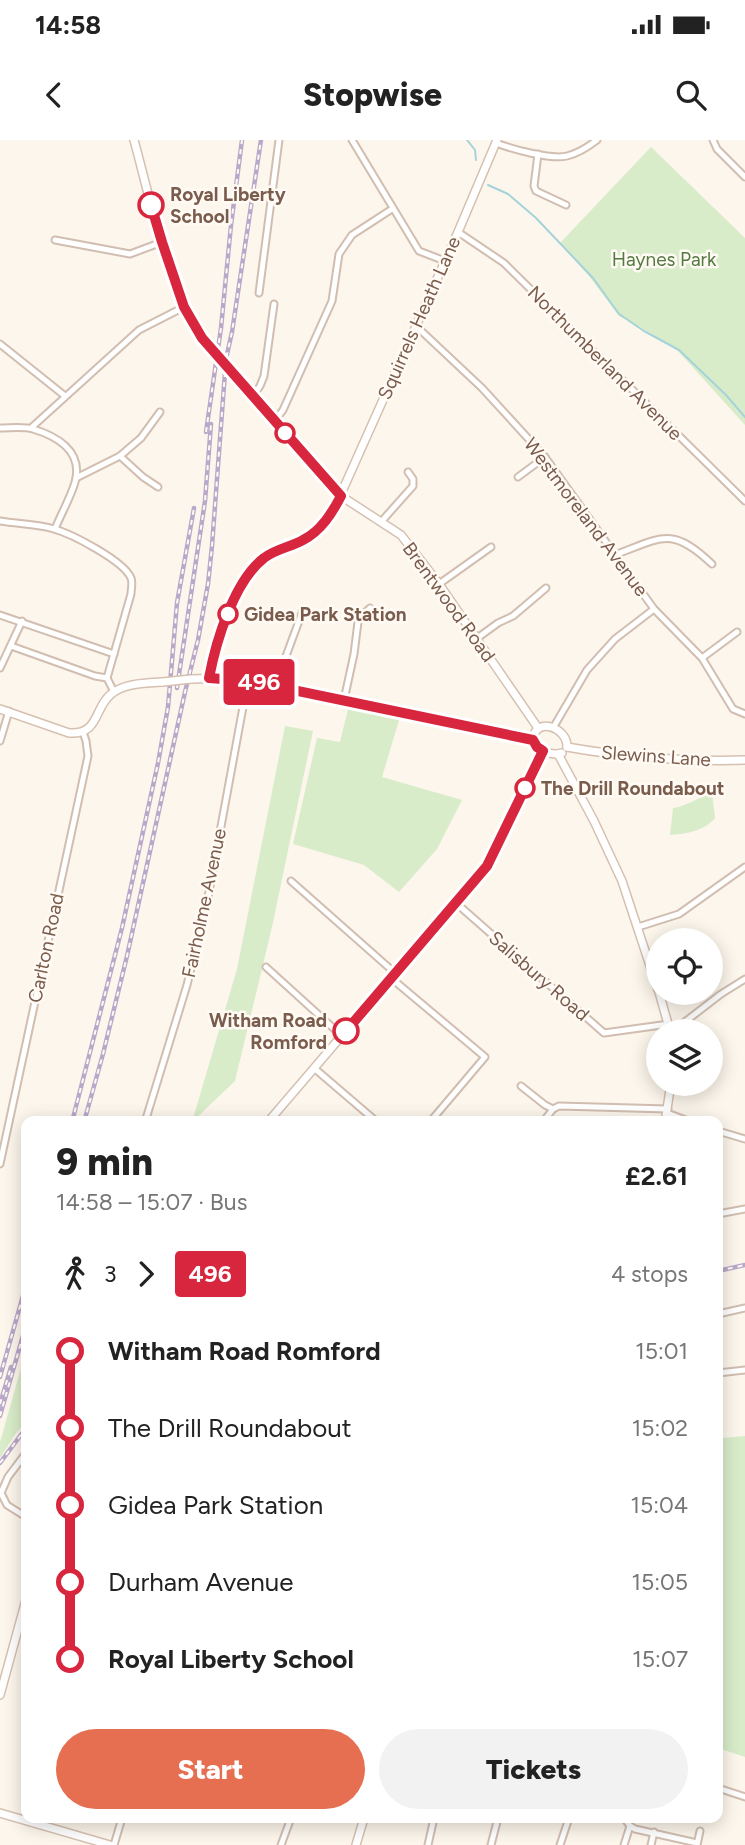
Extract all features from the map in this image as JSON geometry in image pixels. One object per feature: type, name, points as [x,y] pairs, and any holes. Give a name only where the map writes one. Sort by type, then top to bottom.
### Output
[{"type":"street","name":"Brentwood Road","points":[[134,140],[162,242],[184,307],[202,338],[341,496],[401,536],[439,584],[538,728]]},
{"type":"street","points":[[259,293],[279,140]]},
{"type":"street","points":[[352,140],[419,251],[445,261]]},
{"type":"street","points":[[496,141],[508,148],[564,157],[597,140]]},
{"type":"street","points":[[713,140],[717,149],[745,177]]},
{"type":"street","name":"Squirrels Heath Lane","points":[[209,678],[220,632],[249,574],[267,556],[304,540],[315,532],[341,496],[496,141]]},
{"type":"street","points":[[538,154],[534,186],[536,191],[566,205]]},
{"type":"street","points":[[280,414],[332,302],[339,254],[352,236],[392,209]]},
{"type":"street","name":"Northumberland Avenue","points":[[458,232],[504,263],[745,501]]},
{"type":"street","points":[[55,240],[130,254],[162,242]]},
{"type":"street","points":[[253,396],[264,376],[274,304]]},
{"type":"street","points":[[31,428],[139,330],[184,307]]},
{"type":"street","name":"Westmoreland Avenue","points":[[416,326],[482,388],[545,457],[654,609],[702,658],[733,709],[745,714]]},
{"type":"street","points":[[0,344],[65,396]]},
{"type":"street","points":[[76,478],[120,456],[141,438],[160,412]]},
{"type":"street","points":[[0,428],[31,428],[60,440],[71,451],[76,464],[76,478],[55,529]]},
{"type":"street","points":[[120,456],[158,487]]},
{"type":"street","points":[[518,477],[545,457]]},
{"type":"street","points":[[408,472],[419,493]]},
{"type":"street","points":[[382,522],[413,486]]},
{"type":"street","points":[[0,522],[55,529],[100,551],[131,577],[131,594],[107,678],[114,692]]},
{"type":"street","points":[[615,555],[662,537],[684,541],[712,564]]},
{"type":"street","points":[[439,584],[491,547]]},
{"type":"street","points":[[475,639],[513,616],[546,588]]},
{"type":"street","points":[[344,700],[358,622],[370,608]]},
{"type":"street","points":[[553,728],[587,670],[615,639],[654,609]]},
{"type":"street","points":[[275,686],[303,610]]},
{"type":"street","points":[[0,615],[114,654]]},
{"type":"street","points":[[0,668],[22,621]]},
{"type":"street","points":[[702,658],[737,632]]},
{"type":"street","points":[[11,646],[107,678]]},
{"type":"street","points":[[0,741],[4,710],[69,733],[83,732],[91,726],[104,702],[114,692],[134,685],[209,678],[248,680],[533,740]]},
{"type":"street","name":"Fairholme Avenue","points":[[147,1116],[187,985],[208,897],[248,680]]},
{"type":"street","points":[[538,728],[553,728],[566,737],[567,747],[558,754],[543,751],[533,740],[534,732],[538,728]]},
{"type":"street","name":"Carlton Road","points":[[0,1164],[88,755],[83,732]]},
{"type":"street","name":"Slewins Lane","points":[[567,747],[629,755],[745,760]]},
{"type":"street","points":[[273,1116],[487,866],[543,751]]},
{"type":"street","points":[[558,754],[622,881],[646,953]]},
{"type":"street","points":[[638,927],[679,914],[745,867]]},
{"type":"street","points":[[291,881],[485,1058],[435,1116]]},
{"type":"street","name":"Salisbury Road","points":[[456,904],[604,1032],[646,1029]]},
{"type":"street","points":[[266,967],[342,1036]]},
{"type":"street","points":[[684,1019],[745,979]]},
{"type":"street","points":[[314,1068],[370,1116]]},
{"type":"street","points":[[521,1086],[553,1109]]},
{"type":"street","points":[[666,1116],[669,1096]]},
{"type":"street","points":[[547,1116],[559,1106],[667,1111],[678,1116]]},
{"type":"street","points":[[723,1132],[745,1139]]},
{"type":"street","points":[[723,1213],[745,1209]]},
{"type":"street","points":[[723,1313],[745,1308]]},
{"type":"street","points":[[723,1372],[745,1370]]},
{"type":"street","points":[[21,1460],[8,1477],[1,1493],[7,1505],[21,1514]]},
{"type":"street","points":[[0,1695],[21,1622]]},
{"type":"street","points":[[723,1790],[745,1797]]},
{"type":"street","points":[[0,1813],[21,1819]]},
{"type":"street","points":[[35,1823],[112,1845],[120,1823]]},
{"type":"street","points":[[281,1845],[289,1823]]},
{"type":"street","points":[[356,1845],[363,1823]]},
{"type":"street","points":[[428,1845],[433,1823]]},
{"type":"street","points":[[491,1845],[497,1823]]},
{"type":"street","points":[[560,1845],[567,1823]]},
{"type":"street","points":[[627,1823],[635,1829],[697,1844],[700,1831]]},
{"type":"street","points":[[624,1845],[629,1826]]},
{"type":"street","points":[[651,1845],[654,1832]]},
{"type":"green space","name":"Haynes Park","points":[[651,147],[745,238],[745,425],[678,351],[619,316],[560,243]]},
{"type":"green space","points":[[351,707],[400,717],[382,777],[462,800],[437,849],[399,892],[364,865],[293,844],[317,738],[340,742],[348,709]]},
{"type":"green space","points":[[285,726],[313,731],[272,927],[235,1081],[198,1116],[194,1116],[237,969]]},
{"type":"green space","points":[[712,793],[715,818],[711,822],[695,831],[670,835],[673,808]]},
{"type":"green space","points":[[21,1368],[21,1428],[0,1458],[0,1442]]},
{"type":"green space","points":[[745,1436],[745,1757],[723,1750],[723,1438]]},
{"type":"waterway","points":[[467,140],[475,150],[476,160]]},
{"type":"waterway","points":[[488,185],[508,194],[536,218],[593,278],[619,314],[679,350],[745,417]]},
{"type":"railway","points":[[206,432],[221,328],[242,140]]},
{"type":"railway","points":[[86,1116],[127,956],[198,640],[212,546],[226,359],[261,140]]},
{"type":"railway","points":[[177,688],[205,501],[211,424]]},
{"type":"railway","points":[[74,1116],[122,928],[158,763],[168,707],[177,603],[194,508]]},
{"type":"railway","points":[[723,1270],[745,1265]]},
{"type":"railway","points":[[0,1377],[21,1303]]},
{"type":"railway","points":[[0,1416],[21,1342]]},
{"type":"railway","points":[[0,1404],[11,1367]]},
{"type":"railway","points":[[0,1463],[21,1435]]},
{"type":"bus line","name":"496","points":[[151,205],[184,307],[202,338],[341,496],[315,532],[304,540],[267,556],[249,574],[220,632],[209,678],[250,681],[401,711],[533,740],[543,751],[487,866],[346,1031]]},
{"type":"place","name":"Royal Liberty School","points":[[151,205]]},
{"type":"place","name":"Gidea Park Station","points":[[228,614]]},
{"type":"place","name":"The Drill Roundabout","points":[[525,788]]},
{"type":"place","name":"Witham Road Romford","points":[[346,1031]]}]
